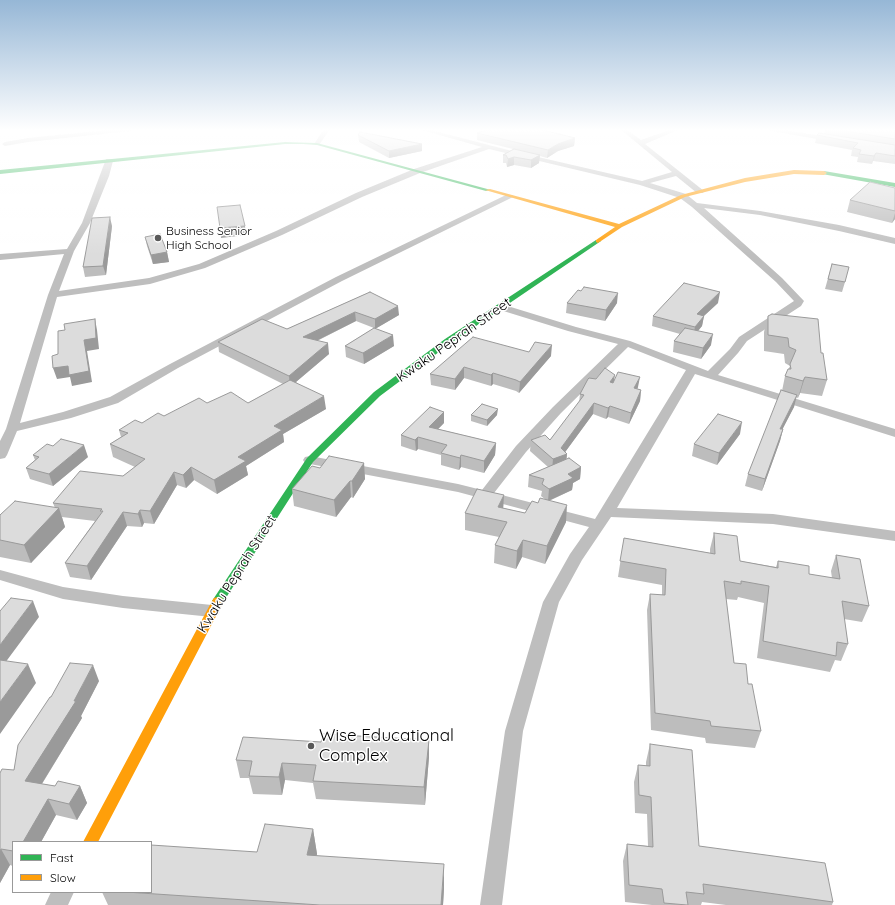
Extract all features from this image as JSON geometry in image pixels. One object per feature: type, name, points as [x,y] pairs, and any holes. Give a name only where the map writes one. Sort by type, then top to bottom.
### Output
[{"type":"street","points":[[0,455],[12,429],[53,296],[70,251],[86,223],[106,171]]},
{"type":"street","points":[[53,296],[150,280],[202,266],[279,233],[337,204],[416,171]]},
{"type":"street","points":[[418,171],[620,226]]},
{"type":"street","points":[[593,171],[642,183],[683,196],[780,280],[799,301],[797,304],[743,338],[734,351],[710,376]]},
{"type":"street","name":"Kwaku Peprah Street","points":[[91,841],[212,611],[310,460],[377,394],[448,341],[620,226],[683,196],[744,180],[794,172],[807,172],[895,185]]},
{"type":"street","points":[[642,183],[678,173],[700,191]]},
{"type":"street","points":[[12,429],[67,415],[114,400],[174,366],[346,276],[509,197]]},
{"type":"street","points":[[694,205],[760,213],[839,228],[895,241]]},
{"type":"street","points":[[0,257],[70,251]]},
{"type":"street","points":[[501,307],[572,329],[626,343],[710,376],[895,433]]},
{"type":"street","points":[[485,495],[521,450],[557,410],[626,343]]},
{"type":"street","points":[[491,905],[514,731],[552,602],[575,558],[602,518],[692,369]]},
{"type":"street","points":[[310,460],[458,488],[485,495],[602,518],[773,519],[895,536]]},
{"type":"street","points":[[0,575],[63,593],[123,602],[212,611]]},
{"type":"street","points":[[56,905],[62,893]]},
{"type":"building","points":[[870,182],[895,188],[895,211],[850,200]]},
{"type":"building","points":[[240,205],[245,226],[220,228],[217,207]]},
{"type":"building","points":[[110,217],[103,266],[83,267],[92,218]]},
{"type":"building","points":[[160,234],[167,252],[151,255],[145,237]]},
{"type":"building","points":[[832,264],[849,267],[845,282],[828,279]]},
{"type":"building","points":[[684,283],[720,292],[697,314],[704,316],[695,327],[653,316]]},
{"type":"building","points":[[584,287],[618,293],[606,310],[567,303],[578,290],[581,291]]},
{"type":"building","points":[[370,292],[398,306],[375,319],[355,312],[303,337],[328,343],[289,376],[218,342],[262,319],[287,329]]},
{"type":"building","points":[[772,314],[818,319],[821,353],[823,353],[827,380],[805,377],[803,381],[785,376],[788,369],[791,369],[790,364],[796,350],[789,347],[788,338],[768,335],[768,316]]},
{"type":"building","points":[[95,319],[96,338],[84,340],[89,371],[69,375],[68,366],[53,368],[52,356],[58,354],[58,331],[65,330],[64,324]]},
{"type":"building","points":[[374,328],[393,335],[363,353],[345,346]]},
{"type":"building","points":[[685,328],[713,334],[703,348],[674,341]]},
{"type":"building","points":[[473,337],[529,352],[535,342],[552,345],[520,382],[493,373],[491,375],[464,367],[455,379],[430,374]]},
{"type":"building","points":[[605,368],[615,375],[610,382],[613,383],[618,372],[640,377],[634,388],[641,390],[631,413],[610,406],[608,408],[594,403],[561,448],[567,454],[553,459],[531,440],[545,435],[550,440],[584,395],[580,394],[588,379],[596,379]]},
{"type":"building","points":[[290,380],[324,396],[274,426],[282,430],[238,457],[246,461],[214,480],[191,467],[183,475],[174,472],[150,511],[140,510],[138,514],[123,512],[87,566],[65,563],[103,511],[100,511],[102,509],[53,503],[80,471],[123,476],[145,459],[110,444],[128,433],[119,430],[135,420],[142,423],[158,413],[164,416],[199,398],[207,403],[231,392],[248,403]]},
{"type":"building","points":[[781,390],[797,395],[780,429],[783,429],[765,479],[748,474]]},
{"type":"building","points":[[482,404],[498,409],[487,420],[471,415]]},
{"type":"building","points":[[430,407],[444,412],[429,427],[496,443],[484,461],[461,455],[460,458],[441,453],[447,445],[418,437],[415,440],[401,435]]},
{"type":"building","points":[[718,414],[742,422],[719,453],[694,444]]},
{"type":"building","points":[[61,439],[84,445],[49,474],[26,468],[39,457],[33,455],[47,444],[53,446]]},
{"type":"building","points":[[329,456],[364,463],[352,481],[350,481],[334,500],[292,489],[312,466],[320,468]]},
{"type":"building","points":[[569,458],[581,467],[568,474],[573,478],[549,489],[542,484],[544,479],[529,475]]},
{"type":"building","points":[[477,489],[504,495],[498,507],[525,513],[532,501],[538,503],[540,498],[567,505],[547,546],[523,540],[517,551],[495,545],[507,522],[465,513]]},
{"type":"building","points":[[15,501],[59,508],[24,545],[0,540],[0,515]]},
{"type":"building","points":[[714,533],[737,536],[740,561],[778,568],[778,561],[809,566],[809,574],[840,579],[836,555],[860,559],[869,606],[842,601],[848,644],[837,642],[836,656],[763,641],[769,586],[741,581],[741,584],[724,581],[734,663],[746,664],[748,684],[752,684],[761,731],[711,726],[710,721],[655,713],[650,594],[665,595],[666,569],[620,561],[624,538],[715,554]]},
{"type":"building","points":[[11,598],[33,601],[0,645],[0,611]]},
{"type":"building","points":[[0,660],[28,664],[0,702]]},
{"type":"building","points":[[70,663],[93,665],[74,701],[76,701],[25,781],[55,786],[58,781],[80,786],[69,804],[48,799],[24,841],[12,841],[12,851],[1,849],[0,851],[0,773],[2,769],[14,770],[18,745],[51,697]]},
{"type":"building","points":[[323,734],[429,740],[424,787],[313,781],[316,765],[282,763],[279,777],[249,776],[252,761],[236,760],[243,737],[321,742]]},
{"type":"building","points":[[650,744],[692,750],[699,846],[825,863],[833,902],[703,884],[704,894],[686,892],[687,905],[664,903],[662,889],[629,885],[627,844],[653,847],[651,797],[639,795],[638,765],[650,766]]},
{"type":"building","points":[[265,824],[313,829],[307,855],[444,864],[441,905],[320,905],[141,893],[152,893],[152,845],[257,852]]},
{"type":"traffic: fast","points":[[0,172],[8,171]]},
{"type":"traffic: fast","points":[[418,171],[488,190]]},
{"type":"traffic: fast","points":[[824,173],[895,185]]},
{"type":"traffic: fast","points":[[218,601],[310,460],[377,394],[448,341],[598,241]]},
{"type":"traffic: slow","points":[[598,241],[620,226],[683,196],[745,180],[794,172],[824,173]]},
{"type":"traffic: slow","points":[[488,190],[620,226]]},
{"type":"traffic: slow","points":[[91,841],[218,601]]},
{"type":"place","name":"Business Senior High School","points":[[158,238]]},
{"type":"place","name":"Wise Educational Complex","points":[[311,746]]}]
